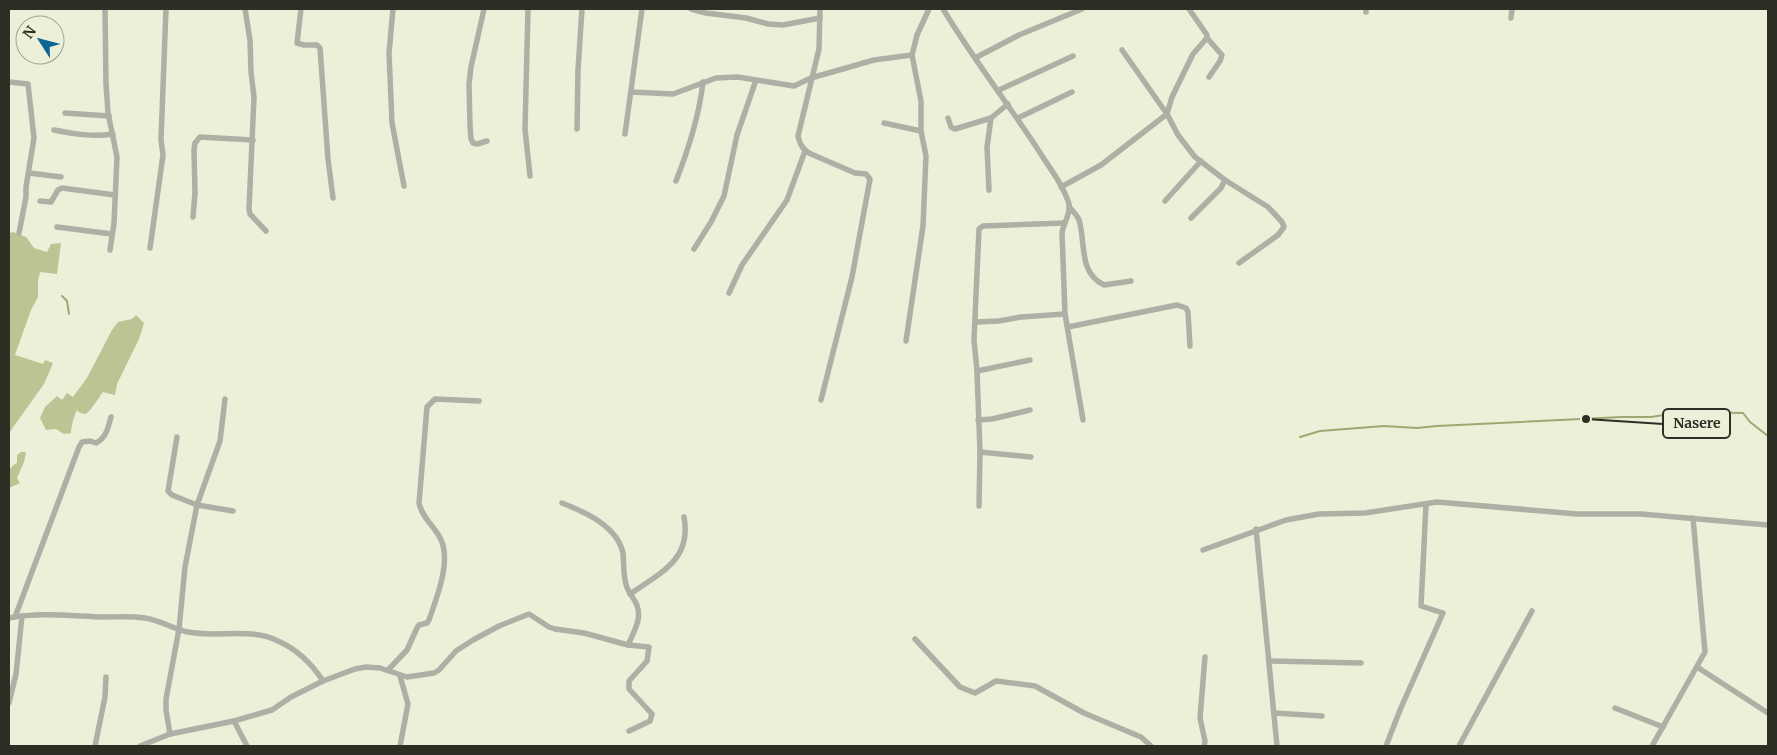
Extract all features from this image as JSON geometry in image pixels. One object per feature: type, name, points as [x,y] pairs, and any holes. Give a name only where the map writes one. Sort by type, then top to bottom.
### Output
[{"type":"street","points":[[105,9],[104,64],[109,116],[117,157],[110,250]]},
{"type":"street","points":[[150,248],[164,155],[161,140],[166,9]]},
{"type":"street","points":[[245,9],[250,40],[254,97],[249,209],[250,214],[266,231]]},
{"type":"street","points":[[301,9],[297,43],[304,46],[317,45],[320,48],[328,160],[333,198]]},
{"type":"street","points":[[393,9],[389,53],[392,123],[404,186]]},
{"type":"street","points":[[484,9],[471,66],[469,84],[471,139],[473,143],[477,144],[487,141]]},
{"type":"street","points":[[528,9],[525,129],[530,176]]},
{"type":"street","points":[[577,129],[578,62],[582,9]]},
{"type":"street","points":[[625,134],[642,9]]},
{"type":"street","points":[[691,9],[746,18],[768,24],[783,25],[820,18]]},
{"type":"street","points":[[820,9],[819,49],[798,136],[800,146],[805,151],[855,173],[866,174],[870,179],[852,277],[820,400]]},
{"type":"street","points":[[906,341],[923,226],[926,156],[921,131],[921,101],[912,55],[917,35],[929,9]]},
{"type":"street","points":[[943,9],[1018,118],[1061,186],[1069,207],[1078,218],[1082,252],[1086,265],[1095,278],[1104,285],[1131,281]]},
{"type":"street","points":[[975,58],[1019,35],[1082,9]]},
{"type":"street","points":[[1189,9],[1207,35],[1207,38],[1222,55],[1209,77]]},
{"type":"street","points":[[1510,18],[1512,9]]},
{"type":"street","points":[[1061,186],[1114,156],[1167,114],[1172,97],[1194,54],[1207,38]]},
{"type":"street","points":[[1122,50],[1167,114],[1178,135],[1200,162],[1224,180],[1268,207],[1282,222],[1284,226],[1278,234],[1239,264]]},
{"type":"street","points":[[631,92],[673,94],[716,78],[738,78],[794,86],[811,78],[874,60],[912,55]]},
{"type":"street","points":[[999,90],[1073,56]]},
{"type":"street","points":[[694,250],[724,196],[736,135],[756,80]]},
{"type":"street","points":[[9,82],[28,84],[34,128],[26,198],[19,233]]},
{"type":"street","points":[[676,180],[698,119],[703,82]]},
{"type":"street","points":[[1018,118],[1072,92]]},
{"type":"street","points":[[948,118],[951,127],[955,129],[992,118],[1008,104]]},
{"type":"street","points":[[66,113],[109,116]]},
{"type":"street","points":[[989,190],[987,148],[992,118]]},
{"type":"street","points":[[884,124],[921,131]]},
{"type":"street","points":[[54,130],[93,136],[113,134]]},
{"type":"street","points":[[193,217],[195,194],[194,150],[197,140],[200,137],[253,140]]},
{"type":"street","points":[[729,293],[742,265],[787,200],[805,151]]},
{"type":"street","points":[[1165,201],[1200,162]]},
{"type":"street","points":[[29,173],[61,177]]},
{"type":"street","points":[[1191,218],[1220,188],[1224,180]]},
{"type":"street","points":[[40,201],[51,202],[58,190],[62,188],[115,195]]},
{"type":"street","points":[[1069,207],[1062,233],[1065,314],[1083,420]]},
{"type":"street","points":[[979,506],[980,452],[974,340],[976,322],[976,265],[980,228],[983,226],[1064,223]]},
{"type":"street","points":[[56,226],[112,234]]},
{"type":"street","points":[[1068,327],[1177,305],[1186,308],[1188,312],[1190,346]]},
{"type":"street","points":[[976,322],[1065,314]]},
{"type":"street","points":[[977,371],[1030,360]]},
{"type":"street","points":[[170,734],[166,699],[179,629],[185,567],[196,505],[220,441],[225,399]]},
{"type":"street","points":[[388,670],[407,650],[417,628],[428,622],[443,573],[444,549],[442,542],[424,516],[420,502],[425,412],[427,406],[435,400],[479,401]]},
{"type":"street","points":[[978,420],[992,419],[1030,410]]},
{"type":"street","points":[[12,618],[82,442],[90,441],[96,443],[101,440],[106,433],[111,418]]},
{"type":"street","points":[[177,437],[168,490],[172,495],[196,505],[233,512]]},
{"type":"street","points":[[980,452],[1031,457]]},
{"type":"street","points":[[1203,550],[1256,529],[1286,520],[1319,514],[1365,513],[1437,502],[1577,514],[1641,514],[1768,525]]},
{"type":"street","points":[[562,503],[600,522],[616,538],[622,552],[625,580],[630,594],[638,607],[640,617],[628,645]]},
{"type":"street","points":[[1386,746],[1443,613],[1421,606],[1426,504]]},
{"type":"street","points":[[630,594],[664,572],[674,563],[686,537],[684,516]]},
{"type":"street","points":[[1652,746],[1705,652],[1694,518]]},
{"type":"street","points":[[1256,529],[1277,746]]},
{"type":"street","points":[[1459,746],[1532,611]]},
{"type":"street","points":[[140,746],[170,734],[234,721],[272,710],[291,697],[323,681],[355,669],[366,667],[388,670],[407,677],[434,673],[440,670],[456,651],[473,640],[519,616],[529,614],[549,627],[584,633],[628,645],[650,647],[647,661],[629,681],[628,685],[629,689],[652,714],[650,721],[628,731]]},
{"type":"street","points":[[12,618],[45,615],[144,618],[201,634],[250,634],[278,640],[315,668],[323,681]]},
{"type":"street","points":[[9,704],[16,674],[22,616]]},
{"type":"street","points":[[915,639],[960,687],[975,693],[996,681],[1035,686],[1084,713],[1141,737],[1151,746]]},
{"type":"street","points":[[1204,746],[1205,741],[1200,718],[1205,657]]},
{"type":"street","points":[[1269,662],[1361,663]]},
{"type":"street","points":[[1697,667],[1768,713]]},
{"type":"street","points":[[400,676],[408,704],[400,746]]},
{"type":"street","points":[[95,746],[104,705],[106,677]]},
{"type":"street","points":[[1615,708],[1663,727]]},
{"type":"street","points":[[1274,713],[1322,716]]},
{"type":"street","points":[[234,721],[247,746]]},
{"type":"green space","points":[[13,232],[26,237],[34,248],[47,252],[51,244],[61,243],[57,274],[40,272],[38,297],[31,310],[15,355],[43,364],[45,360],[53,363],[44,384],[9,433],[9,233]]},
{"type":"green space","points":[[136,315],[144,323],[139,339],[117,384],[115,395],[103,392],[86,414],[80,413],[77,410],[71,433],[64,434],[56,429],[46,430],[40,418],[45,407],[57,396],[62,400],[67,393],[73,397],[87,378],[118,322],[132,319]]},
{"type":"green space","points":[[21,452],[26,452],[17,478],[20,483],[9,488],[10,470],[17,463],[17,455]]},
{"type":"waterway","points":[[62,296],[67,301],[69,314]]},
{"type":"waterway","points":[[1300,437],[1320,431],[1384,426],[1417,428],[1651,417],[1684,412],[1743,413],[1750,422],[1768,436]]},
{"type":"place","name":"Nasere","points":[[1586,419]]}]
